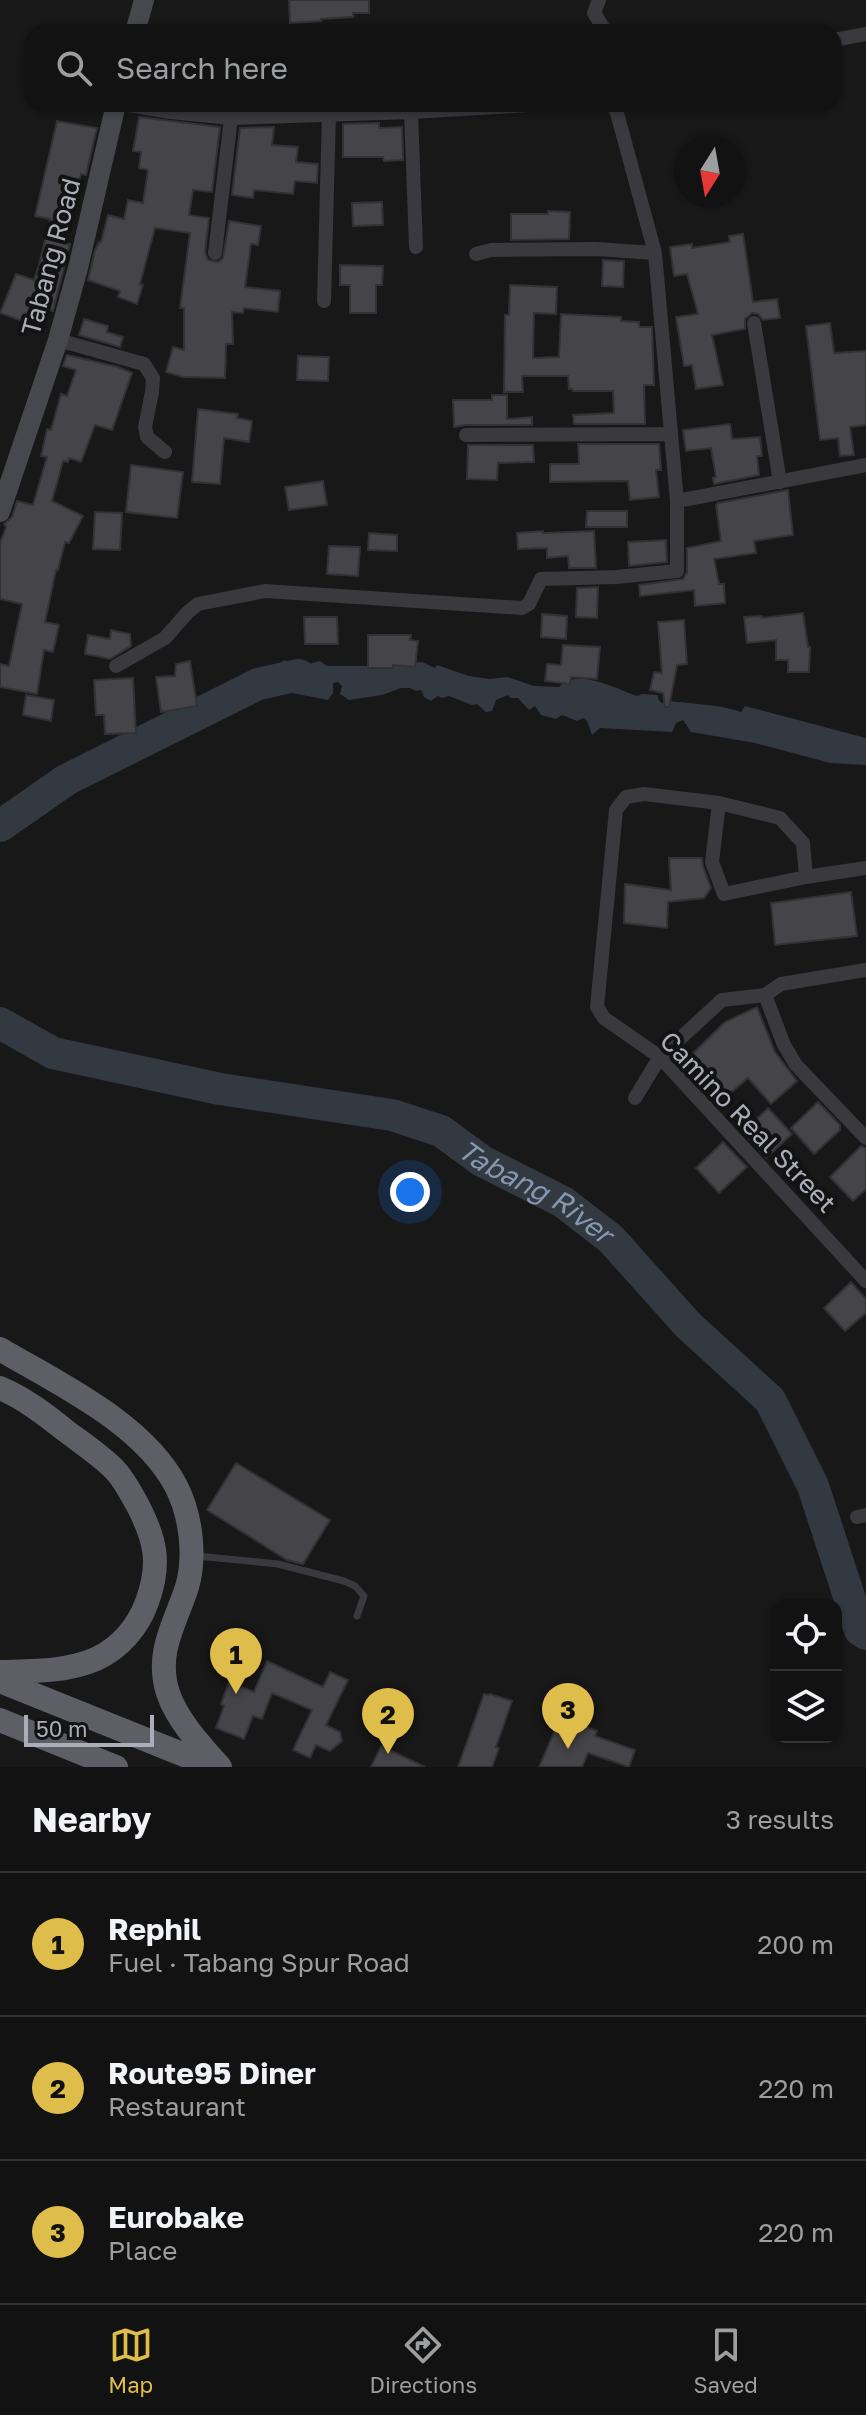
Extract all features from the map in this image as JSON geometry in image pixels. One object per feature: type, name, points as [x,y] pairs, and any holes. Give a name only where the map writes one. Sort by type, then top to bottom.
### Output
[{"type":"highway","points":[[0,1349],[101,1408],[140,1441],[176,1486],[186,1511],[191,1556],[188,1585],[165,1645],[163,1667],[167,1692],[175,1709],[220,1767]]},
{"type":"highway","points":[[0,1388],[30,1405],[114,1469],[126,1484],[149,1528],[156,1550],[155,1581],[144,1612],[131,1633],[113,1650],[94,1660],[65,1668],[0,1672]]},
{"type":"highway","points":[[0,1681],[214,1767]]},
{"type":"highway","points":[[0,1720],[116,1767]]},
{"type":"main road","points":[[137,24],[144,0]]},
{"type":"main road","name":"Tabang Road","points":[[0,512],[58,340],[114,112]]},
{"type":"street","points":[[599,0],[594,13],[601,24]]},
{"type":"street","points":[[842,38],[866,34]]},
{"type":"street","points":[[170,112],[231,118],[411,112],[416,247]]},
{"type":"street","points":[[116,666],[165,638],[198,604],[265,591],[522,608],[529,604],[541,579],[616,577],[677,571],[677,501],[655,253],[616,112]]},
{"type":"street","points":[[324,301],[329,114]]},
{"type":"street","points":[[215,253],[231,118]]},
{"type":"street","points":[[476,254],[491,250],[581,249],[655,253]]},
{"type":"street","points":[[754,323],[780,482]]},
{"type":"street","points":[[58,340],[144,364],[153,378],[145,427],[147,437],[165,452]]},
{"type":"street","points":[[466,435],[670,434]]},
{"type":"street","points":[[677,501],[866,465]]},
{"type":"street","name":"Camino Real Street","points":[[806,877],[803,843],[780,818],[719,803],[644,794],[626,797],[616,810],[597,1007],[611,1023],[660,1057],[866,1281]]},
{"type":"street","points":[[719,803],[712,862],[724,894],[866,868]]},
{"type":"street","points":[[635,1098],[660,1057],[722,1000],[765,995],[781,984],[866,970]]},
{"type":"street","points":[[765,995],[784,1045],[796,1065],[866,1138]]},
{"type":"lane","points":[[191,1556],[278,1564],[344,1581],[355,1586],[364,1596],[357,1616]]},
{"type":"shaded area","points":[[284,660],[297,667],[320,661],[327,666],[422,662],[469,676],[490,679],[507,677],[534,686],[559,687],[567,681],[586,679],[637,696],[657,695],[660,702],[665,703],[723,707],[741,712],[745,706],[866,738],[866,765],[830,763],[755,743],[691,732],[683,720],[676,723],[672,732],[600,728],[592,735],[583,718],[577,721],[562,715],[556,719],[541,715],[535,706],[529,710],[518,698],[508,695],[496,700],[492,711],[486,712],[477,704],[449,696],[438,696],[431,701],[424,697],[421,690],[410,688],[349,700],[340,694],[342,686],[338,682],[333,683],[333,693],[328,700],[258,684]]},
{"type":"building","points":[[289,0],[369,0],[369,13],[290,23]]},
{"type":"building","points":[[139,117],[220,127],[212,192],[193,190],[189,215],[209,218],[205,252],[208,260],[218,262],[223,258],[229,221],[261,226],[258,245],[251,244],[245,287],[280,291],[278,312],[244,308],[243,313],[232,312],[233,344],[226,344],[225,378],[183,377],[166,372],[173,347],[184,350],[184,308],[180,308],[190,233],[155,228],[137,304],[118,297],[120,291],[88,280],[108,215],[124,219],[128,200],[143,203],[148,170],[139,168],[141,152],[133,151]]},
{"type":"building","points":[[57,121],[97,128],[86,175],[81,174],[73,208],[69,207],[61,242],[70,244],[53,311],[38,306],[31,324],[0,313],[16,274],[34,280],[39,265],[50,219],[35,216]]},
{"type":"building","points":[[379,123],[379,128],[402,127],[403,160],[343,157],[343,124]]},
{"type":"building","points":[[274,127],[272,145],[298,147],[296,162],[318,164],[317,183],[295,181],[293,194],[254,190],[253,198],[232,195],[240,128]]},
{"type":"building","points":[[382,202],[383,225],[353,226],[352,203]]},
{"type":"building","points":[[548,211],[570,212],[569,239],[511,240],[511,214],[548,214]]},
{"type":"building","points":[[743,234],[753,302],[777,299],[780,318],[763,320],[752,313],[745,319],[745,329],[712,335],[723,385],[696,389],[692,365],[684,366],[676,317],[698,314],[687,274],[674,276],[670,247],[692,244],[692,248],[730,242],[729,236]]},
{"type":"building","points":[[603,260],[624,261],[623,287],[602,286]]},
{"type":"building","points":[[340,265],[383,266],[382,285],[376,285],[376,313],[350,313],[350,285],[340,285]]},
{"type":"building","points":[[510,285],[557,287],[556,314],[534,313],[533,358],[559,357],[561,314],[621,317],[621,321],[639,322],[639,327],[652,327],[654,385],[644,385],[645,424],[574,424],[573,415],[614,413],[613,391],[573,391],[569,389],[568,376],[522,376],[523,392],[504,392],[505,315],[509,315]]},
{"type":"building","points":[[84,319],[108,326],[107,332],[123,337],[120,347],[79,335]]},
{"type":"building","points":[[830,323],[834,353],[866,351],[866,425],[850,427],[854,455],[840,456],[838,438],[820,440],[806,326]]},
{"type":"building","points":[[67,355],[132,373],[112,430],[95,425],[81,462],[69,458],[68,462],[63,461],[52,501],[83,516],[69,543],[65,542],[56,570],[45,622],[59,625],[53,652],[44,650],[37,694],[0,687],[0,664],[9,666],[22,604],[0,599],[0,543],[6,527],[4,524],[12,517],[17,501],[33,505],[47,457],[41,456],[47,429],[51,430],[61,394],[67,396],[76,370],[63,366]]},
{"type":"building","points":[[298,356],[329,357],[328,381],[297,380]]},
{"type":"building","points":[[492,395],[507,395],[507,419],[532,417],[532,425],[454,427],[453,400],[492,400]]},
{"type":"building","points":[[198,409],[238,414],[237,418],[252,421],[249,442],[224,438],[220,484],[192,482]]},
{"type":"building","points":[[730,424],[732,439],[760,437],[762,456],[757,456],[759,475],[714,484],[713,478],[716,477],[711,448],[686,451],[683,430]]},
{"type":"building","points":[[578,444],[659,444],[661,470],[656,470],[659,497],[630,500],[628,481],[550,482],[550,464],[579,464]]},
{"type":"building","points":[[468,445],[533,445],[534,462],[498,463],[497,480],[467,479]]},
{"type":"building","points":[[131,465],[183,472],[177,518],[126,512]]},
{"type":"building","points":[[323,481],[327,505],[289,510],[285,487]]},
{"type":"building","points":[[788,490],[793,535],[754,541],[756,553],[714,559],[719,584],[724,584],[725,603],[695,606],[694,590],[640,596],[639,585],[683,579],[687,572],[687,548],[721,541],[718,503]]},
{"type":"building","points":[[587,511],[627,511],[627,527],[586,527]]},
{"type":"building","points":[[95,512],[122,513],[120,550],[93,549]]},
{"type":"building","points":[[594,531],[596,568],[569,568],[568,556],[547,558],[547,548],[518,549],[517,533]]},
{"type":"building","points":[[369,533],[397,535],[397,551],[368,550]]},
{"type":"building","points":[[666,540],[667,562],[629,566],[628,542]]},
{"type":"building","points":[[329,546],[360,547],[358,576],[327,574]]},
{"type":"building","points":[[598,587],[597,618],[576,617],[577,588]]},
{"type":"building","points":[[803,613],[810,647],[809,672],[788,672],[788,660],[776,660],[776,640],[747,643],[744,617]]},
{"type":"building","points":[[542,614],[567,616],[566,639],[541,637]]},
{"type":"building","points":[[304,617],[337,617],[338,644],[305,644]]},
{"type":"building","points":[[684,620],[687,664],[677,665],[669,707],[665,707],[663,693],[650,690],[654,672],[662,673],[658,622]]},
{"type":"building","points":[[111,630],[130,634],[131,646],[110,659],[85,654],[88,635],[110,639]]},
{"type":"building","points":[[368,635],[411,635],[410,640],[418,641],[415,667],[393,665],[393,668],[368,668]]},
{"type":"building","points":[[563,645],[600,647],[597,679],[571,677],[570,684],[545,681],[547,664],[561,665]]},
{"type":"building","points":[[190,661],[197,706],[161,712],[156,677],[175,676],[176,664]]},
{"type":"building","points":[[133,678],[136,733],[105,734],[104,715],[96,715],[94,680]]},
{"type":"building","points":[[26,695],[54,700],[51,721],[23,715]]},
{"type":"building","points":[[669,858],[702,858],[711,888],[704,898],[668,902],[667,928],[624,923],[625,884],[671,890]]},
{"type":"building","points":[[851,892],[857,936],[775,945],[771,903]]},
{"type":"building","points":[[757,1007],[775,1052],[797,1081],[771,1104],[748,1078],[717,1104],[681,1065],[725,1022]]},
{"type":"building","points":[[818,1102],[840,1125],[840,1130],[814,1154],[791,1128]]},
{"type":"building","points":[[768,1108],[792,1134],[766,1158],[743,1132]]},
{"type":"building","points":[[723,1142],[747,1167],[719,1193],[696,1168]]},
{"type":"building","points":[[861,1146],[866,1148],[866,1189],[853,1201],[830,1177]]},
{"type":"building","points":[[851,1282],[866,1299],[866,1313],[845,1331],[824,1308]]},
{"type":"building","points":[[236,1463],[330,1520],[303,1564],[287,1560],[207,1510]]},
{"type":"building","points":[[267,1661],[323,1687],[330,1672],[348,1680],[326,1725],[340,1732],[342,1741],[330,1751],[316,1745],[310,1758],[293,1750],[312,1710],[272,1693],[262,1719],[253,1716],[244,1739],[216,1728],[229,1682],[254,1692]]},
{"type":"building","points":[[484,1694],[512,1701],[496,1747],[499,1748],[492,1767],[458,1767]]},
{"type":"building","points":[[561,1716],[597,1731],[595,1736],[635,1750],[629,1767],[588,1753],[582,1767],[539,1767]]},
{"type":"building","points":[[381,1746],[425,1767],[371,1767]]},
{"type":"waterway","name":"Tabang River","points":[[0,826],[66,780],[258,684],[299,675]]},
{"type":"waterway","name":"Tabang River","points":[[0,1023],[53,1053],[220,1089],[392,1115],[441,1131],[482,1161],[563,1202],[611,1239],[688,1325],[770,1400],[813,1486],[860,1630],[866,1634]]},
{"type":"place","name":"Rephil","points":[[236,1694]]},
{"type":"place","name":"Eurobake","points":[[568,1749]]},
{"type":"place","name":"Route95 Diner","points":[[388,1754]]}]
